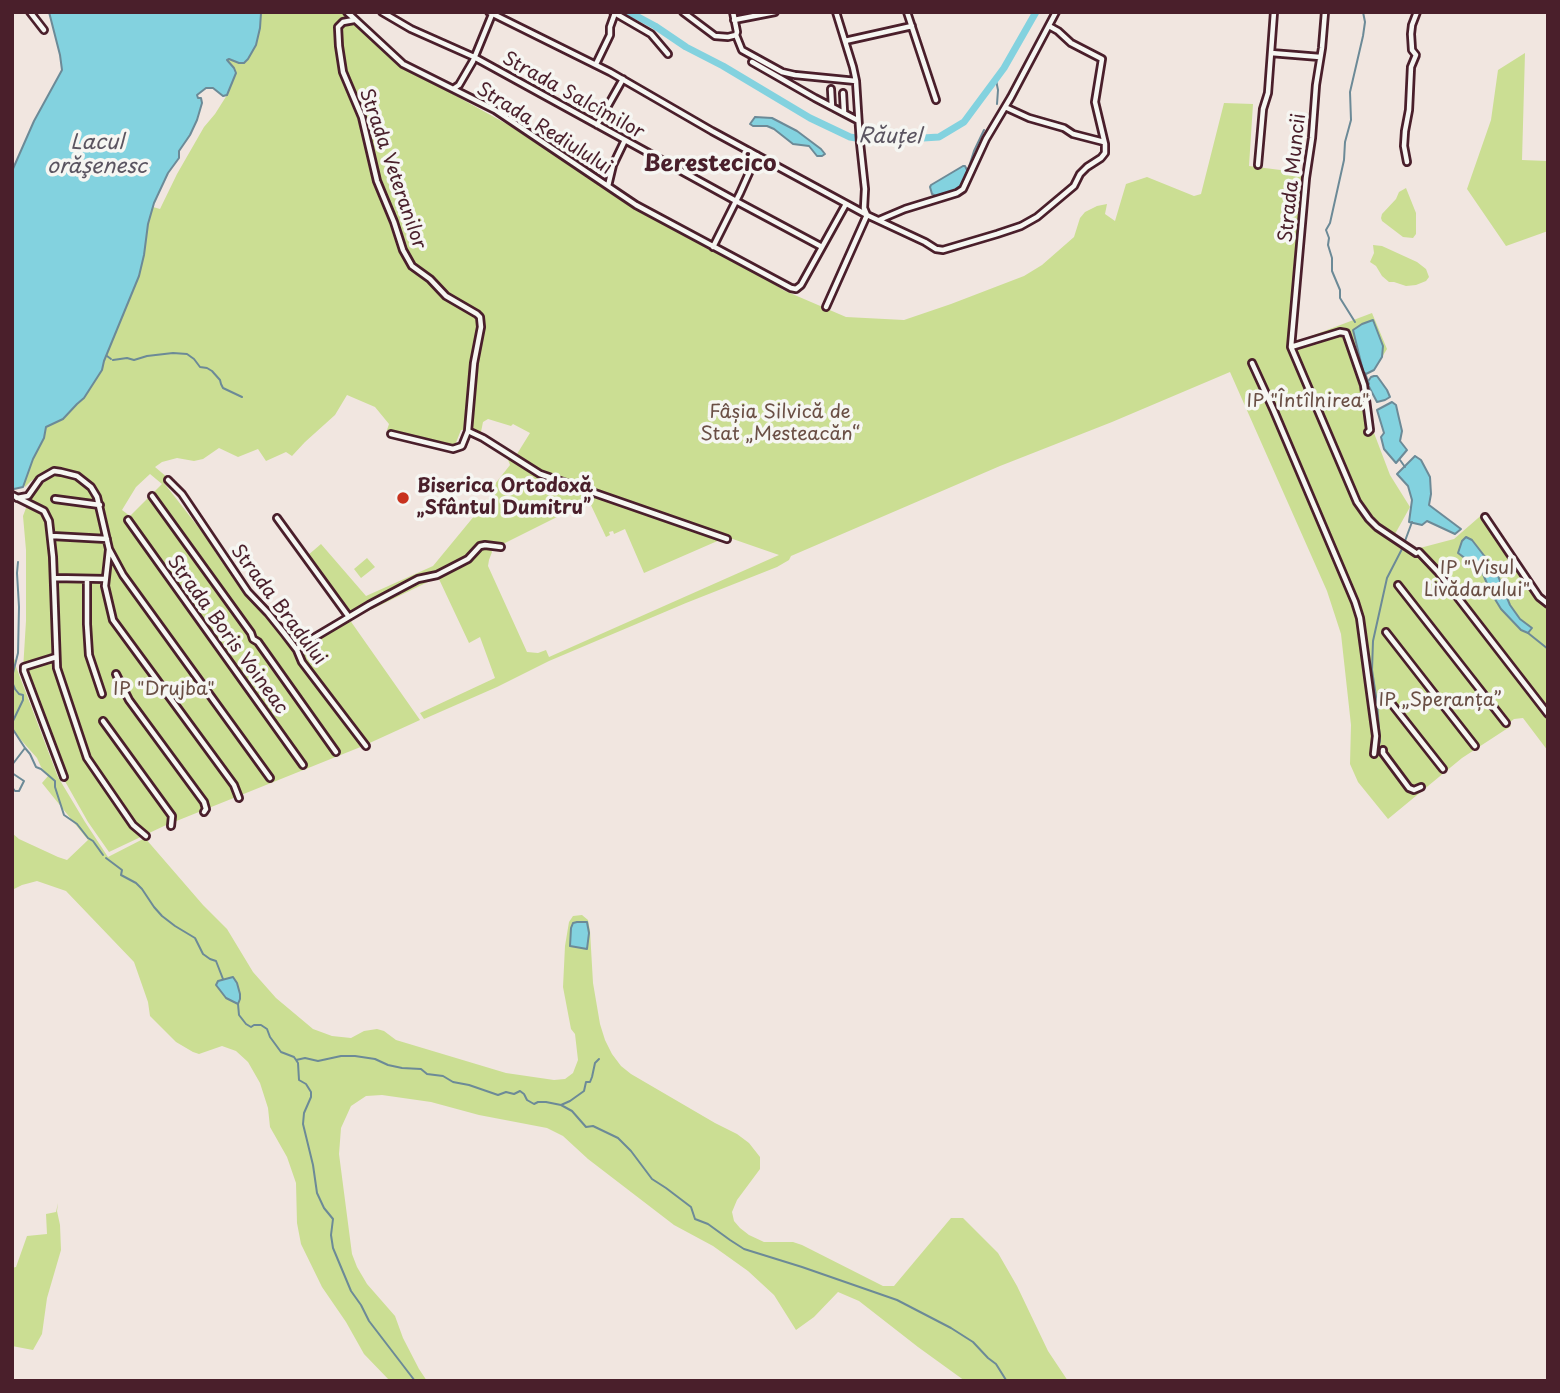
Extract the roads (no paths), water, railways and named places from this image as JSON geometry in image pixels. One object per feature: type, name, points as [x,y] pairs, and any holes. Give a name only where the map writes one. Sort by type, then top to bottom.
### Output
[{"type":"street","points":[[30,12],[44,30]]},
{"type":"street","name":"Strada Rediulului","points":[[347,12],[403,64],[495,110],[636,205],[793,289],[801,285],[846,204]]},
{"type":"street","name":"Strada Salcîmilor","points":[[383,12],[411,29],[474,57],[822,247]]},
{"type":"street","points":[[683,12],[715,36],[736,35]]},
{"type":"street","points":[[733,12],[736,35],[742,50],[782,72],[856,81]]},
{"type":"street","points":[[734,20],[775,12]]},
{"type":"street","points":[[826,307],[867,215],[864,208],[865,189],[856,81],[836,12]]},
{"type":"street","points":[[907,12],[936,100]]},
{"type":"street","points":[[879,220],[960,191],[1055,12]]},
{"type":"street","points":[[1258,164],[1262,115],[1268,93],[1274,12]]},
{"type":"street","name":"Strada Muncii","points":[[1291,347],[1306,178],[1325,12]]},
{"type":"street","points":[[1407,162],[1404,146],[1409,110],[1410,67],[1416,55],[1412,50],[1411,34],[1417,12]]},
{"type":"street","points":[[452,89],[458,85],[474,57],[491,13],[596,64],[846,204],[943,250],[1009,230],[1037,217],[1069,191],[1083,170],[1105,153],[1096,102],[1102,59],[1072,43],[1049,26]]},
{"type":"street","points":[[596,64],[610,35],[614,13],[651,34],[668,54]]},
{"type":"street","name":"Strada Veteranilor","points":[[355,20],[343,22],[338,27],[343,72],[362,117],[377,181],[403,250],[412,266],[430,279],[446,296],[480,317],[468,431]]},
{"type":"street","points":[[845,41],[912,26]]},
{"type":"street","points":[[1271,53],[1320,57]]},
{"type":"street","points":[[752,62],[858,120]]},
{"type":"street","points":[[597,125],[623,79]]},
{"type":"street","points":[[831,89],[832,107]]},
{"type":"street","points":[[843,93],[844,113]]},
{"type":"street","points":[[1005,107],[1029,118],[1064,128],[1073,134],[1104,142]]},
{"type":"street","points":[[608,186],[613,165],[625,140]]},
{"type":"street","points":[[713,247],[757,155]]},
{"type":"street","points":[[1368,432],[1370,429],[1364,385],[1346,333],[1339,332],[1291,347],[1357,502],[1377,527],[1417,552],[1438,572],[1548,714]]},
{"type":"street","points":[[1252,363],[1360,618],[1376,736],[1374,754]]},
{"type":"street","points":[[391,434],[456,449],[464,443],[468,431],[540,474],[727,539]]},
{"type":"street","points":[[15,497],[27,496],[40,479],[54,471],[77,476],[96,494],[109,549],[105,579],[111,615],[234,785],[239,798]]},
{"type":"street","name":"Strada Bradului","points":[[168,480],[182,494],[248,592],[268,612],[366,746]]},
{"type":"street","points":[[152,496],[336,752]]},
{"type":"street","points":[[15,497],[44,511],[50,521],[57,668],[87,758],[133,825],[146,836]]},
{"type":"street","points":[[54,499],[100,505]]},
{"type":"street","points":[[1485,517],[1539,597],[1548,604]]},
{"type":"street","points":[[277,518],[349,617]]},
{"type":"street","name":"Strada Boris Voineac","points":[[128,520],[303,765]]},
{"type":"street","points":[[52,536],[107,539]]},
{"type":"street","points":[[297,650],[349,617],[418,579],[437,575],[468,559],[480,546],[501,547]]},
{"type":"street","points":[[109,549],[133,590],[270,778]]},
{"type":"street","points":[[54,578],[105,579]]},
{"type":"street","points":[[87,579],[89,655],[102,694]]},
{"type":"street","points":[[1398,585],[1506,723]]},
{"type":"street","points":[[1386,632],[1475,746]]},
{"type":"street","points":[[56,657],[24,667],[24,671],[64,777]]},
{"type":"street","points":[[116,674],[129,700],[204,802],[204,812]]},
{"type":"street","points":[[1384,694],[1443,769]]},
{"type":"street","points":[[103,721],[172,816],[170,826]]},
{"type":"street","points":[[1383,750],[1409,788],[1415,790],[1421,787]]},
{"type":"water","name":"Lacul orăşenesc","points":[[49,12],[261,13],[256,45],[248,59],[244,63],[227,60],[236,73],[227,95],[223,96],[213,88],[206,88],[197,95],[202,103],[197,120],[154,203],[139,276],[102,370],[84,398],[63,419],[46,427],[23,487],[14,489],[12,171],[34,121],[62,70]]},
{"type":"water","points":[[755,117],[772,118],[797,131],[825,154],[817,156],[809,146],[793,144],[767,126],[753,126],[750,124]]},
{"type":"water","points":[[963,166],[968,172],[963,184],[956,190],[936,196],[932,194],[931,185]]},
{"type":"water","points":[[1373,320],[1383,346],[1382,357],[1374,370],[1364,375],[1353,330]]},
{"type":"water","points":[[1377,376],[1390,397],[1377,402],[1367,383],[1371,377]]},
{"type":"water","points":[[1392,402],[1396,405],[1402,431],[1400,441],[1407,450],[1396,463],[1384,449],[1381,437],[1384,433],[1377,410]]},
{"type":"water","points":[[1415,456],[1421,460],[1430,477],[1429,505],[1461,529],[1455,534],[1427,521],[1422,525],[1409,522],[1412,500],[1408,486],[1397,474]]},
{"type":"water","points":[[1466,537],[1472,540],[1496,571],[1510,605],[1520,619],[1532,628],[1528,633],[1521,630],[1501,609],[1483,574],[1458,553]]},
{"type":"water","points":[[587,922],[587,949],[570,946],[571,928],[573,923]]},
{"type":"water","points":[[233,977],[240,994],[238,1004],[226,998],[216,985],[218,981]]},
{"type":"waterway","name":"Răuțel","points":[[629,12],[810,118],[850,137],[862,139],[939,137],[964,122],[1004,68],[1036,12]]},
{"type":"waterway","points":[[1355,322],[1340,298],[1340,290],[1332,271],[1326,230],[1330,223],[1351,120],[1350,92],[1363,36],[1363,12]]},
{"type":"waterway","points":[[996,80],[997,104]]},
{"type":"waterway","points":[[968,170],[984,130]]},
{"type":"waterway","points":[[113,360],[134,360],[173,353],[187,354],[200,367],[212,371],[223,388],[242,397]]},
{"type":"waterway","points":[[107,356],[111,359]]},
{"type":"waterway","points":[[1365,373],[1369,384]]},
{"type":"waterway","points":[[1400,460],[1405,467]]},
{"type":"waterway","points":[[1405,541],[1412,522]]},
{"type":"waterway","points":[[1377,751],[1380,741],[1372,670],[1373,641],[1387,578],[1403,547]]},
{"type":"waterway","points":[[12,677],[18,653],[18,562]]},
{"type":"waterway","points":[[1528,633],[1548,649]]},
{"type":"waterway","points":[[12,682],[19,694],[23,695],[12,723]]},
{"type":"waterway","points":[[12,728],[25,748],[12,765]]},
{"type":"waterway","points":[[25,748],[36,767],[55,781],[64,815],[77,824],[103,855]]},
{"type":"waterway","points":[[12,773],[24,781],[19,791],[12,787]]},
{"type":"waterway","points":[[106,858],[122,870],[121,875],[142,889],[162,916],[195,938],[203,954],[216,961],[223,979]]},
{"type":"waterway","points":[[238,1004],[239,1015],[246,1024],[251,1027],[261,1025],[267,1029],[281,1052],[294,1057],[298,1063],[299,1080],[306,1084],[311,1092],[303,1124],[317,1193],[333,1219],[333,1248],[351,1291],[369,1321],[415,1381]]},
{"type":"waterway","points":[[296,1060],[305,1058],[318,1061],[341,1056],[375,1059],[388,1065],[421,1069],[427,1074],[443,1076],[453,1082],[498,1095],[520,1091],[534,1104],[546,1102],[561,1105],[584,1091],[599,1059]]},
{"type":"waterway","points":[[561,1105],[572,1111],[586,1127],[593,1126],[618,1138],[652,1179],[691,1207],[695,1219],[708,1224],[744,1249],[897,1300],[973,1342],[996,1364],[1006,1380]]},
{"type":"place","name":"Biserica Ortodoxă „Sfântul Dumitru”","points":[[403,498]]},
{"type":"district","name":"Berestecico","points":[[710,165]]},
{"type":"park label","name":"IP \"Întîlnirea\"","points":[[1308,402]]},
{"type":"park label","name":"Fâșia Silvică de Stat „Mesteacăn“","points":[[780,424]]},
{"type":"park label","name":"IP \"Visul Livădarului\"","points":[[1477,580]]},
{"type":"park label","name":"IP \"Drujba\"","points":[[164,690]]},
{"type":"park label","name":"IP „Speranța”","points":[[1440,701]]}]
